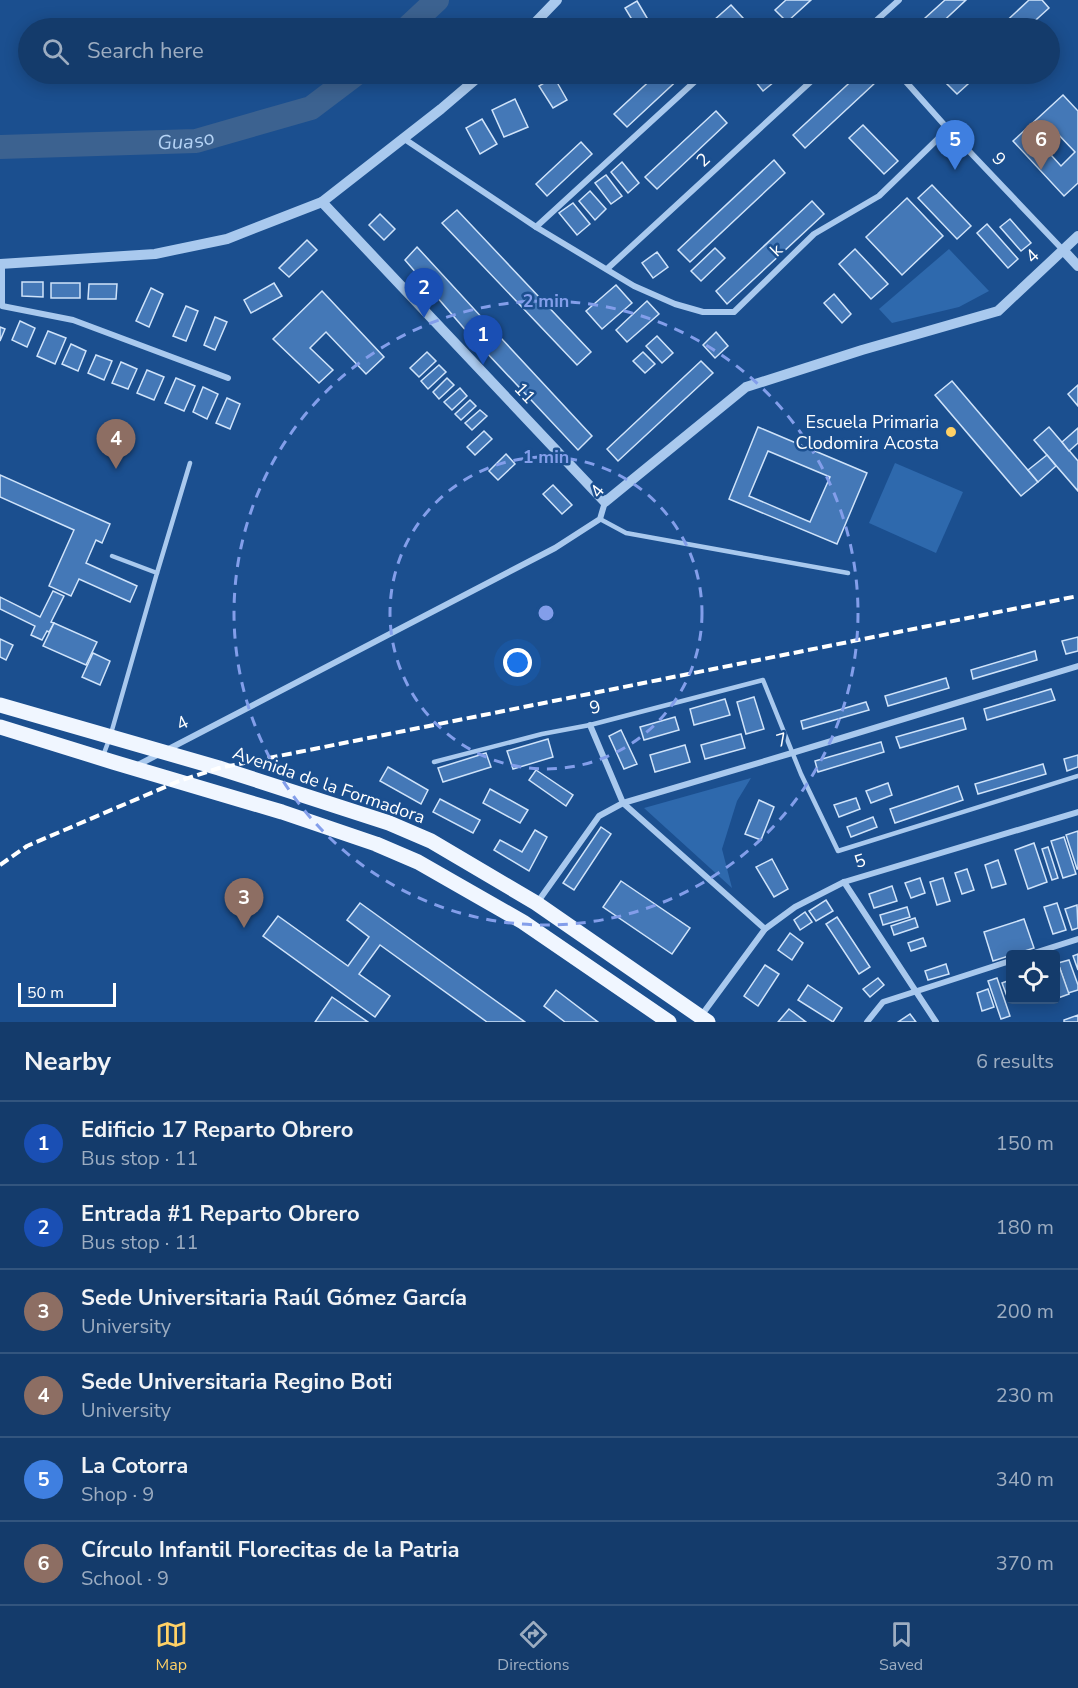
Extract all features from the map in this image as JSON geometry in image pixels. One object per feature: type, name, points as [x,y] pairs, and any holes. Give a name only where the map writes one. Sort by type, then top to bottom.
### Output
[{"type":"main road","name":"Avenida de la Formadora","points":[[0,705],[219,768],[389,823],[431,841],[536,903],[704,1019]]},
{"type":"main road","points":[[0,727],[282,812],[376,844],[418,862],[523,922],[669,1022]]},
{"type":"street","points":[[540,18],[557,0]]},
{"type":"street","points":[[879,18],[899,0]]},
{"type":"street","points":[[228,378],[73,320],[1,306],[1,264],[155,254],[227,239],[322,202],[470,84]]},
{"type":"street","points":[[536,226],[692,84]]},
{"type":"street","name":"2","points":[[607,269],[808,84]]},
{"type":"street","name":"9","points":[[908,84],[1078,266]]},
{"type":"street","name":"k","points":[[607,269],[634,286],[675,304],[703,312],[734,312],[813,234],[879,196],[948,129]]},
{"type":"street","points":[[402,137],[536,226],[607,269]]},
{"type":"street","name":"11","points":[[322,202],[605,501]]},
{"type":"street","name":"4","points":[[132,768],[555,548],[600,519],[605,501],[746,387],[862,350],[998,311],[1078,236]]},
{"type":"street","name":"7","points":[[536,903],[599,816],[623,803],[1078,666]]},
{"type":"street","points":[[590,725],[623,803],[765,929]]},
{"type":"street","name":"5","points":[[704,1019],[765,929],[795,907],[844,882],[1078,812]]},
{"type":"street","points":[[844,882],[936,1022]]},
{"type":"street","points":[[1044,950],[1078,939]]},
{"type":"street","points":[[867,1022],[884,1002],[1006,963]]},
{"type":"lane","points":[[102,759],[190,463]]},
{"type":"lane","points":[[600,519],[626,533],[848,573]]},
{"type":"lane","points":[[112,556],[157,573]]},
{"type":"lane","name":"9","points":[[434,762],[542,734],[590,725],[763,680],[792,753]]},
{"type":"lane","points":[[792,753],[838,851],[1078,776]]},
{"type":"shaded area","points":[[949,249],[989,291],[959,307],[892,323],[879,309]]},
{"type":"shaded area","points":[[895,463],[963,492],[936,553],[869,523]]},
{"type":"shaded area","points":[[751,778],[737,801],[722,849],[732,888],[644,808]]},
{"type":"building","points":[[786,0],[811,0],[791,18],[783,18],[775,10]]},
{"type":"building","points":[[945,0],[966,0],[947,18],[925,18]]},
{"type":"building","points":[[1029,0],[1042,0],[1049,8],[1038,18],[1010,18]]},
{"type":"building","points":[[637,1],[647,18],[631,18],[625,8]]},
{"type":"building","points":[[731,5],[743,18],[716,18]]},
{"type":"building","points":[[558,84],[567,100],[553,108],[539,86]]},
{"type":"building","points":[[646,84],[673,84],[627,127],[614,114]]},
{"type":"building","points":[[757,84],[772,84],[763,91]]},
{"type":"building","points":[[848,84],[874,84],[805,148],[793,135]]},
{"type":"building","points":[[947,84],[968,84],[957,94]]},
{"type":"building","points":[[1063,95],[1078,111],[1078,183],[1064,196],[1013,141]],"holes":[[[1056,132],[1075,152],[1061,166],[1042,145]]]},
{"type":"building","points":[[515,99],[528,127],[504,137],[492,110]]},
{"type":"building","points":[[716,111],[727,123],[657,189],[645,177]]},
{"type":"building","points":[[482,119],[497,144],[480,154],[466,128]]},
{"type":"building","points":[[863,125],[898,161],[884,174],[849,138]]},
{"type":"building","points":[[581,142],[592,154],[547,196],[536,184]]},
{"type":"building","points":[[774,160],[785,173],[690,262],[678,250]]},
{"type":"building","points":[[622,162],[639,183],[628,193],[611,172]]},
{"type":"building","points":[[606,175],[622,196],[611,204],[595,183]]},
{"type":"building","points":[[932,185],[971,226],[957,239],[918,198]]},
{"type":"building","points":[[590,191],[606,209],[595,220],[579,201]]},
{"type":"building","points":[[907,198],[943,236],[902,275],[866,237]]},
{"type":"building","points":[[812,201],[824,214],[727,304],[716,291]]},
{"type":"building","points":[[573,203],[590,224],[577,235],[559,213]]},
{"type":"building","points":[[457,210],[591,352],[577,365],[442,223]]},
{"type":"building","points":[[380,214],[395,229],[384,240],[369,225]]},
{"type":"building","points":[[1010,219],[1031,243],[1021,251],[1000,227]]},
{"type":"building","points":[[987,224],[1018,259],[1008,268],[977,233]]},
{"type":"building","points":[[307,240],[317,250],[289,277],[279,268]]},
{"type":"building","points":[[417,247],[486,322],[468,333],[405,260]]},
{"type":"building","points":[[715,248],[725,258],[701,281],[691,271]]},
{"type":"building","points":[[855,249],[888,284],[871,299],[839,264]]},
{"type":"building","points":[[657,252],[668,267],[653,278],[642,263]]},
{"type":"building","points":[[22,282],[43,282],[43,297],[22,296]]},
{"type":"building","points":[[51,283],[80,283],[80,298],[51,298]]},
{"type":"building","points":[[274,283],[282,296],[251,313],[244,300]]},
{"type":"building","points":[[89,284],[117,284],[116,299],[88,299]]},
{"type":"building","points":[[616,285],[632,303],[602,329],[586,311]]},
{"type":"building","points":[[151,288],[163,294],[149,327],[136,321]]},
{"type":"building","points":[[322,291],[384,357],[366,374],[326,332],[310,348],[333,370],[319,383],[273,339]]},
{"type":"building","points":[[834,294],[851,314],[842,323],[824,303]]},
{"type":"building","points":[[647,301],[659,314],[627,342],[616,330]]},
{"type":"building","points":[[186,306],[198,311],[186,341],[173,336]]},
{"type":"building","points":[[215,317],[227,322],[215,350],[204,345]]},
{"type":"building","points":[[20,321],[35,328],[27,347],[12,340]]},
{"type":"building","points":[[0,327],[5,329],[0,341]]},
{"type":"building","points":[[48,331],[66,338],[55,364],[37,356]]},
{"type":"building","points":[[716,332],[728,346],[715,358],[703,345]]},
{"type":"building","points":[[657,336],[673,353],[662,363],[646,346]]},
{"type":"building","points":[[501,338],[592,436],[578,450],[486,352]]},
{"type":"building","points":[[71,344],[86,351],[78,371],[62,364]]},
{"type":"building","points":[[427,352],[436,361],[419,377],[410,368]]},
{"type":"building","points":[[643,352],[655,364],[645,373],[633,361]]},
{"type":"building","points":[[96,355],[112,361],[104,380],[88,373]]},
{"type":"building","points":[[701,361],[713,373],[618,461],[607,449]]},
{"type":"building","points":[[121,362],[137,369],[128,389],[112,383]]},
{"type":"building","points":[[439,365],[446,372],[428,389],[421,381]]},
{"type":"building","points":[[147,370],[164,377],[154,400],[137,393]]},
{"type":"building","points":[[176,378],[195,386],[184,411],[165,403]]},
{"type":"building","points":[[447,378],[454,385],[439,399],[433,392]]},
{"type":"building","points":[[952,381],[1038,482],[1021,496],[935,395]]},
{"type":"building","points":[[1078,385],[1078,406],[1068,394]]},
{"type":"building","points":[[203,387],[218,394],[207,419],[193,412]]},
{"type":"building","points":[[460,388],[467,396],[452,410],[444,402]]},
{"type":"building","points":[[227,398],[240,404],[230,429],[216,423]]},
{"type":"building","points":[[470,400],[476,406],[461,420],[455,414]]},
{"type":"building","points":[[480,410],[487,416],[472,430],[465,423]]},
{"type":"building","points":[[758,427],[867,473],[837,544],[729,499]],"holes":[[[768,451],[830,477],[810,522],[749,496]]]},
{"type":"building","points":[[1049,427],[1078,461],[1078,491],[1034,440]]},
{"type":"building","points":[[1078,428],[1078,443],[1069,451],[1062,442]]},
{"type":"building","points":[[484,431],[492,439],[475,455],[467,447]]},
{"type":"building","points":[[506,454],[515,464],[498,480],[489,471]]},
{"type":"building","points":[[1047,455],[1056,466],[1038,482],[1028,470]]},
{"type":"building","points":[[0,475],[110,524],[102,543],[96,540],[86,563],[137,586],[130,602],[79,579],[71,596],[49,586],[74,530],[0,497]]},
{"type":"building","points":[[553,485],[572,505],[562,514],[543,494]]},
{"type":"building","points":[[53,591],[64,596],[51,622],[54,623],[42,640],[31,635],[35,626],[0,609],[0,597],[40,617]]},
{"type":"building","points":[[54,623],[97,642],[86,665],[43,646]]},
{"type":"building","points":[[1078,637],[1078,651],[1066,654],[1062,641]]},
{"type":"building","points":[[0,639],[13,645],[6,660],[0,657]]},
{"type":"building","points":[[1035,651],[1037,660],[973,679],[971,670]]},
{"type":"building","points":[[93,653],[110,661],[100,685],[82,677]]},
{"type":"building","points":[[946,678],[949,688],[888,706],[885,696]]},
{"type":"building","points":[[1051,689],[1055,700],[987,720],[984,709]]},
{"type":"building","points":[[754,697],[764,729],[746,734],[737,702]]},
{"type":"building","points":[[725,699],[730,715],[694,725],[690,709]]},
{"type":"building","points":[[866,702],[869,710],[803,729],[801,721]]},
{"type":"building","points":[[675,717],[679,730],[644,740],[640,727]]},
{"type":"building","points":[[963,718],[966,729],[900,748],[896,737]]},
{"type":"building","points":[[621,730],[637,764],[624,769],[609,736]]},
{"type":"building","points":[[741,734],[745,748],[705,759],[701,745]]},
{"type":"building","points":[[548,739],[553,757],[513,769],[507,751]]},
{"type":"building","points":[[881,742],[884,752],[818,772],[815,761]]},
{"type":"building","points":[[685,745],[690,762],[655,772],[650,755]]},
{"type":"building","points":[[486,753],[491,767],[443,782],[438,768]]},
{"type":"building","points":[[1078,755],[1078,767],[1067,771],[1064,759]]},
{"type":"building","points":[[1043,764],[1046,774],[978,794],[975,784]]},
{"type":"building","points":[[388,767],[428,790],[421,804],[380,781]]},
{"type":"building","points":[[536,770],[573,795],[566,806],[529,780]]},
{"type":"building","points":[[888,783],[892,795],[871,803],[866,791]]},
{"type":"building","points":[[958,786],[963,800],[895,823],[890,809]]},
{"type":"building","points":[[490,789],[528,810],[520,823],[483,803]]},
{"type":"building","points":[[856,798],[860,809],[839,817],[834,805]]},
{"type":"building","points":[[440,799],[480,820],[473,833],[433,812]]},
{"type":"building","points":[[759,800],[774,807],[761,840],[745,834]]},
{"type":"building","points":[[873,817],[877,827],[851,837],[847,827]]},
{"type":"building","points":[[601,827],[611,834],[574,890],[563,883]]},
{"type":"building","points":[[535,830],[547,837],[529,871],[494,850],[500,840],[522,852]]},
{"type":"building","points":[[1078,831],[1078,869],[1077,869],[1066,835]]},
{"type":"building","points":[[1064,837],[1076,874],[1063,878],[1051,841]]},
{"type":"building","points":[[1034,843],[1047,882],[1028,889],[1015,850]]},
{"type":"building","points":[[1048,847],[1058,878],[1052,880],[1042,849]]},
{"type":"building","points":[[772,859],[788,889],[774,897],[756,867]]},
{"type":"building","points":[[998,860],[1006,884],[992,888],[985,865]]},
{"type":"building","points":[[967,869],[974,890],[962,894],[955,873]]},
{"type":"building","points":[[920,878],[925,893],[911,898],[905,883]]},
{"type":"building","points":[[943,878],[950,901],[937,905],[930,882]]},
{"type":"building","points":[[621,881],[690,928],[672,954],[603,907]]},
{"type":"building","points":[[892,886],[897,901],[874,908],[869,894]]},
{"type":"building","points":[[826,900],[833,911],[816,921],[809,911]]},
{"type":"building","points":[[360,903],[525,1022],[487,1022],[380,945],[359,974],[390,996],[375,1017],[263,936],[278,916],[348,966],[369,937],[347,920]]},
{"type":"building","points":[[1057,903],[1066,930],[1053,934],[1044,907]]},
{"type":"building","points":[[1077,905],[1078,928],[1072,930],[1065,909]]},
{"type":"building","points":[[907,907],[910,917],[883,925],[880,915]]},
{"type":"building","points":[[805,912],[812,922],[800,930],[794,920]]},
{"type":"building","points":[[837,917],[870,967],[859,974],[826,924]]},
{"type":"building","points":[[915,918],[918,927],[894,935],[891,926]]},
{"type":"building","points":[[1024,919],[1034,948],[1006,950],[1006,957],[993,961],[984,932]]},
{"type":"building","points":[[790,933],[803,943],[792,960],[778,950]]},
{"type":"building","points":[[923,938],[926,946],[911,951],[908,943]]},
{"type":"building","points":[[1078,954],[1078,970],[1073,956]]},
{"type":"building","points":[[1069,960],[1078,990],[1068,993],[1060,962]]},
{"type":"building","points":[[946,964],[949,974],[928,980],[925,971]]},
{"type":"building","points":[[765,965],[779,974],[758,1006],[744,996]]},
{"type":"building","points":[[1060,969],[1069,994],[1060,997]]},
{"type":"building","points":[[878,978],[884,985],[870,997],[863,989]]},
{"type":"building","points":[[997,978],[1010,1016],[1001,1019],[988,981]]},
{"type":"building","points":[[1006,982],[1006,994],[1002,983]]},
{"type":"building","points":[[808,985],[842,1008],[833,1022],[798,1000]]},
{"type":"building","points":[[988,989],[994,1007],[982,1011],[977,993]]},
{"type":"building","points":[[556,990],[598,1022],[565,1022],[544,1006]]},
{"type":"building","points":[[332,997],[368,1022],[315,1022]]},
{"type":"building","points":[[789,1009],[806,1022],[778,1022]]},
{"type":"building","points":[[910,1014],[916,1022],[898,1022]]},
{"type":"building","points":[[1078,1015],[1078,1022],[1064,1022],[1064,1020]]},
{"type":"waterway","name":"Guaso","points":[[418,18],[437,0]]},
{"type":"waterway","name":"Guaso","points":[[0,147],[196,141],[311,108],[343,84]]},
{"type":"railway","points":[[0,865],[27,846],[179,781],[219,768],[1078,596]]},
{"type":"place","name":"La Cotorra","points":[[955,170]]},
{"type":"place","name":"Círculo Infantil Florecitas de la Patria","points":[[1041,170]]},
{"type":"place","name":"Entrada #1 Reparto Obrero","points":[[424,318]]},
{"type":"place","name":"Edificio 17 Reparto Obrero","points":[[483,365]]},
{"type":"place","name":"Escuela Primaria Clodomira Acosta","points":[[951,432]]},
{"type":"place","name":"Sede Universitaria Regino Boti","points":[[116,469]]},
{"type":"place","name":"Sede Universitaria Raúl Gómez García","points":[[244,928]]}]
